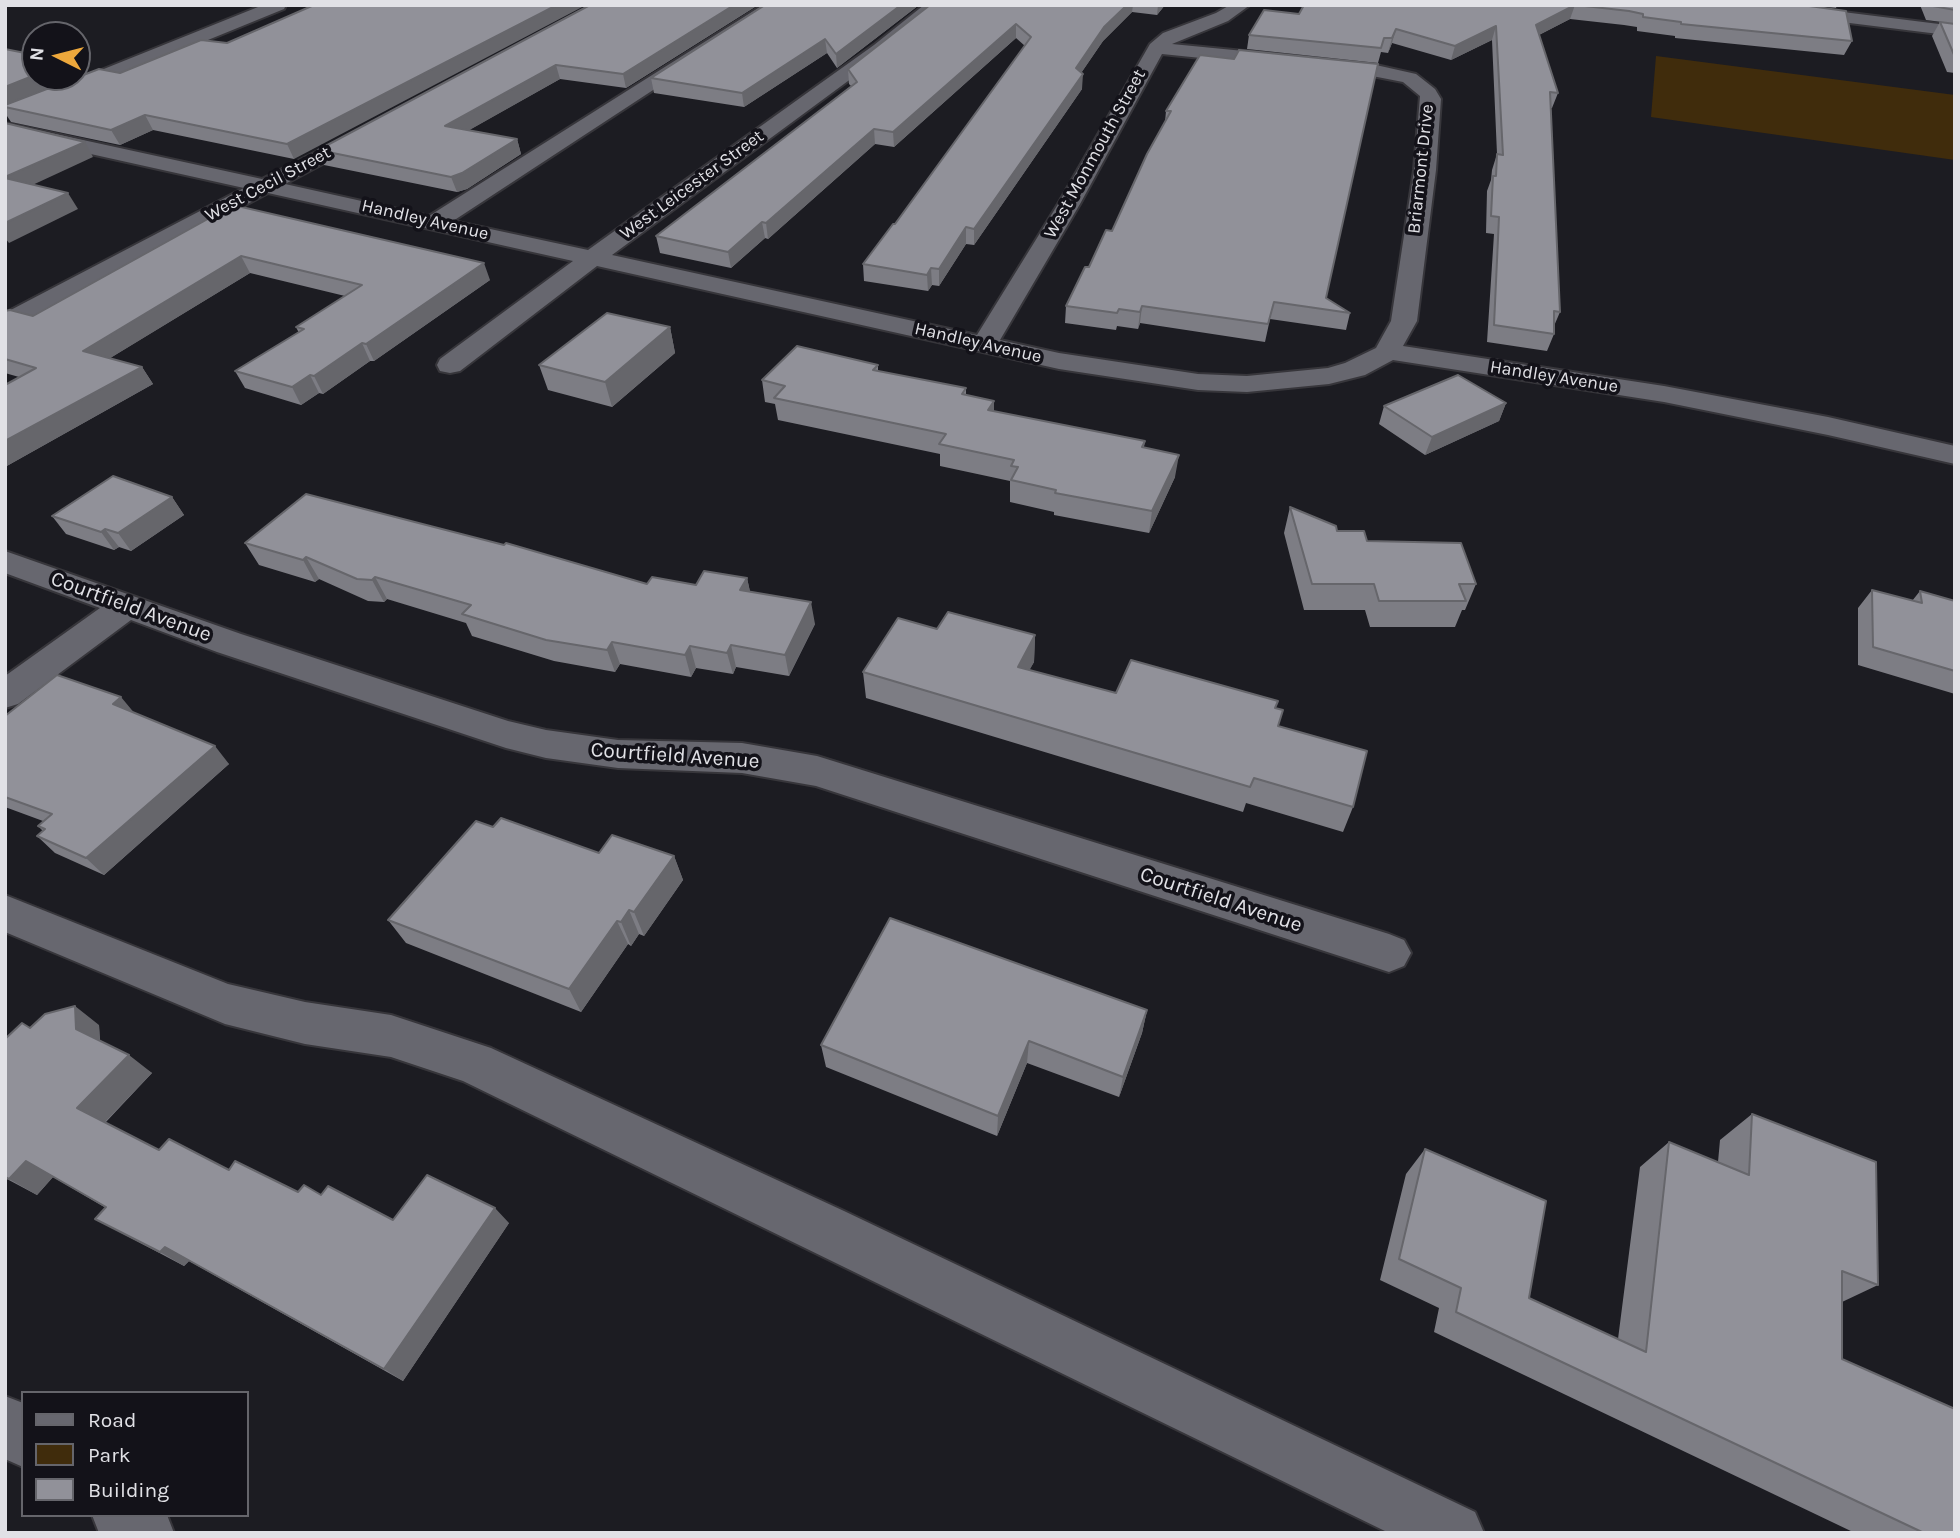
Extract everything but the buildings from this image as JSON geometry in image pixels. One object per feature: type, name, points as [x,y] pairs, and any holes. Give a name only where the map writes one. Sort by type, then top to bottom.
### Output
[{"type":"street","points":[[44,100],[278,5]]},
{"type":"street","points":[[435,222],[775,5]]},
{"type":"street","name":"West Leicester Street","points":[[450,365],[880,49],[935,5]]},
{"type":"street","name":"West Monmouth Street","points":[[984,345],[1069,204],[1156,48],[1170,37],[1242,5]]},
{"type":"street","points":[[1744,5],[1877,13],[1955,31]]},
{"type":"street","name":"Briarmont Drive","points":[[1156,48],[1367,69],[1409,78],[1428,93],[1431,99],[1425,170],[1404,321],[1387,351]]},
{"type":"street","name":"Handley Avenue","points":[[10,118],[266,185],[1059,361],[1198,382],[1247,384],[1329,376],[1355,369],[1387,351],[1664,394],[1818,424],[1955,455]]},
{"type":"street","name":"West Cecil Street","points":[[5,323],[385,123]]},
{"type":"street","name":"Courtfield Avenue","points":[[5,561],[126,606],[506,734],[546,744],[618,754],[742,758],[817,771],[1389,953]]},
{"type":"street","points":[[5,695],[126,606]]},
{"type":"street","points":[[5,913],[225,1004],[304,1023],[391,1036],[474,1063],[826,1229],[1454,1533]]},
{"type":"street","points":[[5,1424],[21,1436]]},
{"type":"street","points":[[124,1517],[144,1533]]},
{"type":"green space","points":[[1656,56],[1955,95],[1955,160],[1651,117]]}]
